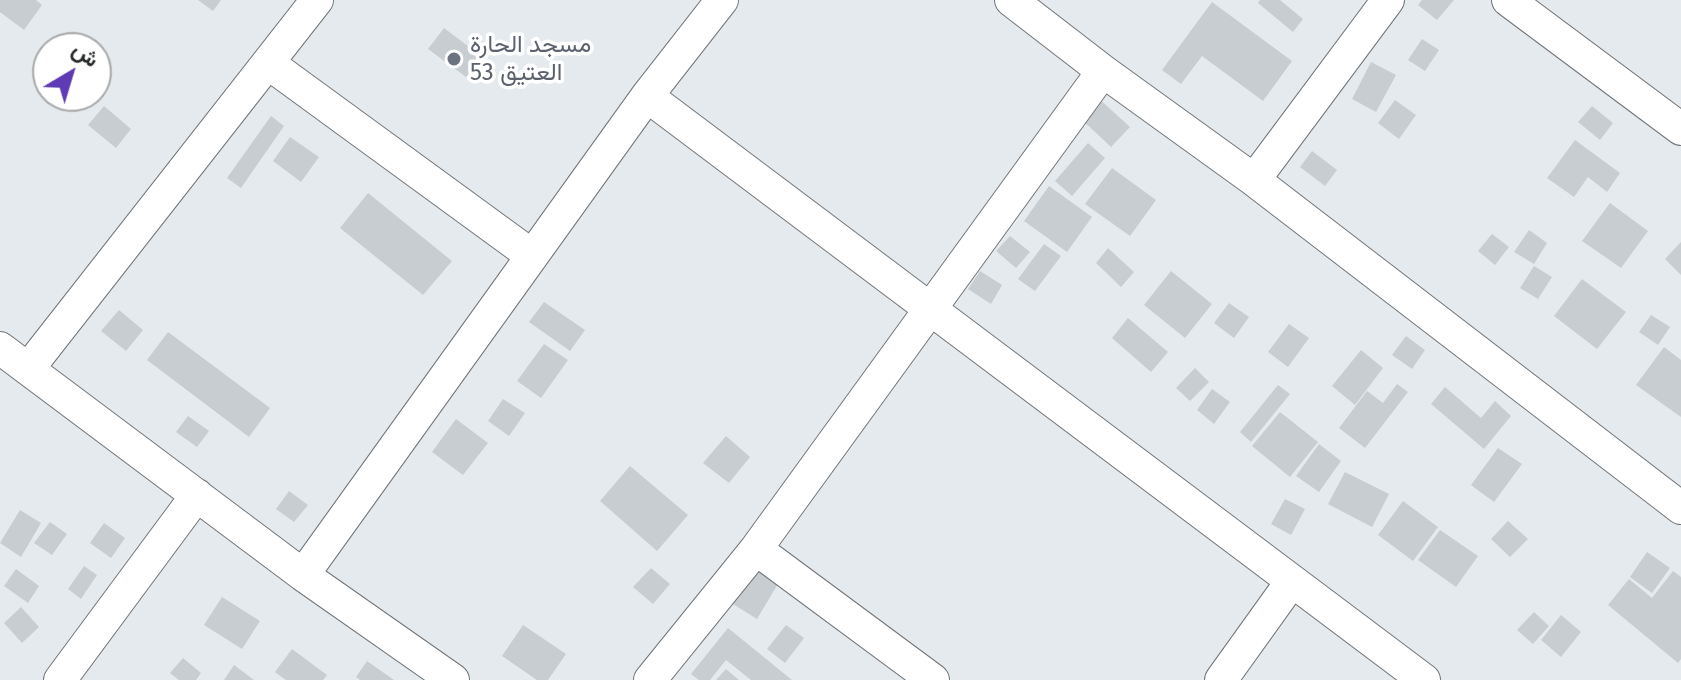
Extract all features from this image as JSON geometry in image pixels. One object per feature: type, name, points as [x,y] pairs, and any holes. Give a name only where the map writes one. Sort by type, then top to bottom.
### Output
[{"type":"street","points":[[28,369],[317,0]]},
{"type":"street","points":[[303,575],[531,255],[647,96],[722,0]]},
{"type":"street","points":[[1011,0],[1254,180],[1681,508]]},
{"type":"street","points":[[1254,180],[1388,0]]},
{"type":"street","points":[[1508,0],[1681,129]]},
{"type":"street","points":[[268,63],[531,255]]},
{"type":"street","points":[[650,680],[756,549],[1103,71]]},
{"type":"street","points":[[647,96],[1424,680]]},
{"type":"street","points":[[0,348],[303,575],[453,680]]},
{"type":"street","points":[[60,680],[197,495]]},
{"type":"street","points":[[756,549],[933,680]]},
{"type":"street","points":[[1221,680],[1292,581]]},
{"type":"building","points":[[0,0],[36,0],[42,5],[24,30],[0,12]]},
{"type":"building","points":[[198,0],[221,0],[213,11]]},
{"type":"building","points":[[1260,0],[1280,0],[1303,19],[1293,32],[1258,3]]},
{"type":"building","points":[[1422,0],[1454,0],[1437,20],[1418,5]]},
{"type":"building","points":[[1212,2],[1292,61],[1263,101],[1202,56],[1181,84],[1162,70]]},
{"type":"building","points":[[444,28],[481,56],[466,77],[428,49]]},
{"type":"building","points":[[1422,39],[1439,50],[1425,71],[1408,60]]},
{"type":"building","points":[[1371,62],[1396,75],[1376,112],[1352,99]]},
{"type":"building","points":[[1096,96],[1130,127],[1111,147],[1078,116]]},
{"type":"building","points":[[1395,100],[1416,115],[1399,139],[1378,123]]},
{"type":"building","points":[[1592,106],[1613,123],[1600,140],[1578,122]]},
{"type":"building","points":[[99,112],[111,112],[131,129],[116,148],[88,125]]},
{"type":"building","points":[[271,116],[284,126],[241,188],[227,178]]},
{"type":"building","points":[[290,137],[319,157],[301,182],[273,161]]},
{"type":"building","points":[[1575,140],[1620,173],[1607,192],[1588,177],[1574,197],[1547,178]]},
{"type":"building","points":[[1088,143],[1105,158],[1072,196],[1055,181]]},
{"type":"building","points":[[1312,151],[1337,170],[1325,186],[1300,167]]},
{"type":"building","points":[[1112,168],[1156,200],[1130,236],[1085,204]]},
{"type":"building","points":[[1049,186],[1092,217],[1067,252],[1024,221]]},
{"type":"building","points":[[368,193],[452,261],[423,295],[340,228]]},
{"type":"building","points":[[1610,203],[1648,231],[1621,268],[1582,241]]},
{"type":"building","points":[[1529,230],[1547,243],[1534,264],[1514,252]]},
{"type":"building","points":[[1492,234],[1509,247],[1495,265],[1478,251]]},
{"type":"building","points":[[1010,236],[1030,252],[1016,268],[996,251]]},
{"type":"building","points":[[1681,242],[1681,275],[1665,259]]},
{"type":"building","points":[[1044,244],[1061,256],[1035,291],[1018,279]]},
{"type":"building","points":[[1108,248],[1134,272],[1121,287],[1096,263]]},
{"type":"building","points":[[1534,266],[1552,277],[1538,299],[1520,288]]},
{"type":"building","points":[[980,271],[1002,285],[991,304],[968,289]]},
{"type":"building","points":[[1171,271],[1212,304],[1185,338],[1144,305]]},
{"type":"building","points":[[1582,279],[1626,312],[1597,349],[1554,316]]},
{"type":"building","points":[[544,302],[585,330],[570,351],[529,322]]},
{"type":"building","points":[[1229,303],[1249,317],[1234,338],[1214,323]]},
{"type":"building","points":[[119,310],[143,330],[126,351],[101,331]]},
{"type":"building","points":[[1651,315],[1670,327],[1658,345],[1639,332]]},
{"type":"building","points":[[1128,318],[1168,352],[1151,372],[1112,338]]},
{"type":"building","points":[[1289,324],[1309,338],[1288,367],[1268,352]]},
{"type":"building","points":[[168,332],[270,408],[249,437],[147,360]]},
{"type":"building","points":[[1406,336],[1425,350],[1412,369],[1392,355]]},
{"type":"building","points":[[544,344],[568,360],[541,398],[517,381]]},
{"type":"building","points":[[1664,347],[1681,360],[1681,417],[1636,385]]},
{"type":"building","points":[[1361,350],[1383,368],[1355,405],[1332,386]]},
{"type":"building","points":[[1195,368],[1209,382],[1190,401],[1176,388]]},
{"type":"building","points":[[1397,384],[1408,392],[1365,448],[1339,428],[1367,391],[1383,403]]},
{"type":"building","points":[[1278,385],[1290,394],[1251,442],[1240,432]]},
{"type":"building","points":[[1445,387],[1481,418],[1495,401],[1511,416],[1484,449],[1431,404]]},
{"type":"building","points":[[1212,389],[1230,402],[1214,424],[1197,410]]},
{"type":"building","points":[[503,399],[525,413],[509,436],[488,421]]},
{"type":"building","points":[[1280,412],[1318,442],[1290,477],[1252,446]]},
{"type":"building","points":[[188,416],[209,431],[197,447],[176,432]]},
{"type":"building","points":[[456,419],[488,443],[463,475],[432,452]]},
{"type":"building","points":[[726,436],[750,457],[729,483],[703,463]]},
{"type":"building","points":[[1319,444],[1341,461],[1319,492],[1296,476]]},
{"type":"building","points":[[1498,448],[1522,464],[1494,502],[1471,485]]},
{"type":"building","points":[[630,466],[688,515],[657,551],[600,501]]},
{"type":"building","points":[[1345,472],[1389,494],[1372,527],[1328,504]]},
{"type":"building","points":[[289,491],[308,505],[294,522],[276,509]]},
{"type":"building","points":[[1285,499],[1305,509],[1291,535],[1271,524]]},
{"type":"building","points":[[1403,501],[1438,527],[1413,561],[1378,535]]},
{"type":"building","points":[[20,510],[41,523],[21,557],[0,543]]},
{"type":"building","points":[[1508,521],[1528,539],[1510,557],[1491,539]]},
{"type":"building","points":[[50,522],[67,534],[52,555],[34,543]]},
{"type":"building","points":[[104,523],[125,538],[111,558],[90,543]]},
{"type":"building","points":[[1440,530],[1478,556],[1456,587],[1418,560]]},
{"type":"building","points":[[1647,552],[1670,568],[1652,593],[1630,577]]},
{"type":"building","points":[[758,563],[782,577],[757,619],[733,604]]},
{"type":"building","points":[[84,566],[97,575],[81,599],[68,589]]},
{"type":"building","points":[[651,568],[670,584],[653,604],[633,587]]},
{"type":"building","points":[[16,569],[39,586],[28,603],[4,586]]},
{"type":"building","points":[[1673,571],[1681,577],[1681,659],[1678,663],[1608,605],[1629,579],[1652,598]]},
{"type":"building","points":[[222,597],[260,621],[242,649],[204,625]]},
{"type":"building","points":[[21,607],[39,627],[22,643],[4,623]]},
{"type":"building","points":[[1534,612],[1549,626],[1533,644],[1517,630]]},
{"type":"building","points":[[1561,615],[1581,632],[1561,657],[1541,640]]},
{"type":"building","points":[[523,625],[566,654],[548,680],[537,680],[502,656]]},
{"type":"building","points":[[786,625],[804,638],[785,663],[767,649]]},
{"type":"building","points":[[728,628],[792,680],[751,680],[726,660],[710,680],[699,680],[691,674]]},
{"type":"building","points":[[292,649],[327,675],[323,680],[286,680],[275,672]]},
{"type":"building","points":[[183,658],[201,673],[196,680],[179,680],[170,673]]},
{"type":"building","points":[[367,661],[394,680],[360,680],[356,677]]},
{"type":"building","points":[[234,665],[254,680],[224,680]]},
{"type":"building","points":[[726,669],[739,680],[716,680]]},
{"type":"place","name":"مسجد الحارة 53 العتيق","points":[[454,59]]}]
